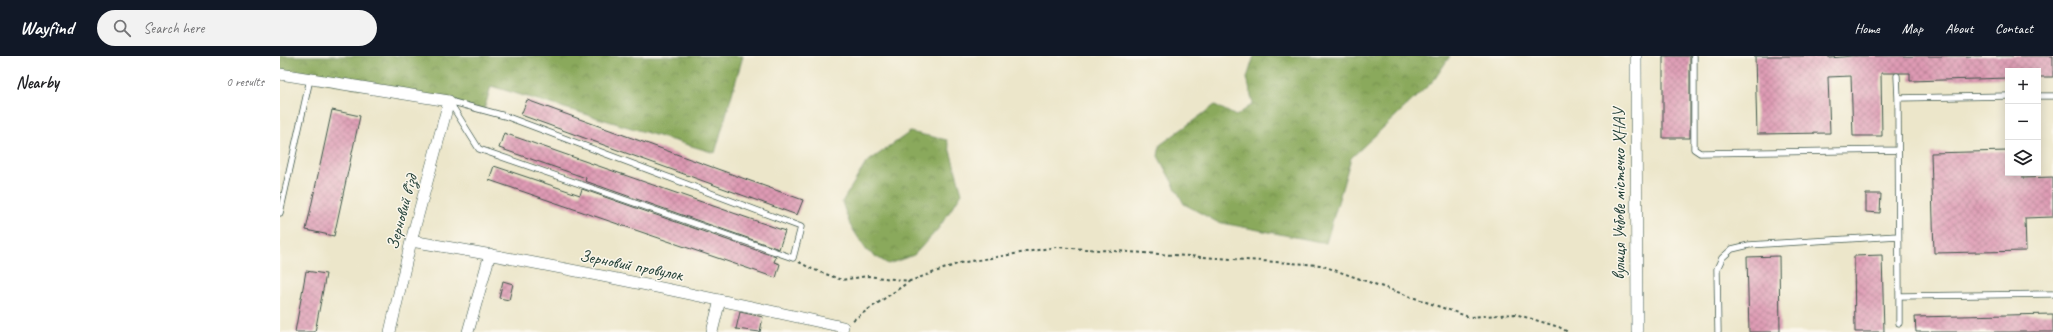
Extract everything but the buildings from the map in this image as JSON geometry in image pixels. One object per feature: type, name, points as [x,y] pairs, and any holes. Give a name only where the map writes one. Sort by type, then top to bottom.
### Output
[{"type":"street","name":"вулиця Учбове містечко ХНАУ","points":[[1636,56],[1636,332]]},
{"type":"street","points":[[280,74],[449,101]]},
{"type":"street","name":"Зерновий в'їзд","points":[[390,332],[411,241],[449,101]]},
{"type":"street","name":"Зерновий провулок","points":[[411,241],[490,254],[720,300],[844,327]]},
{"type":"street","points":[[468,332],[490,254]]},
{"type":"street","points":[[712,332],[720,300]]},
{"type":"lane","points":[[1694,56],[1694,146],[1696,151],[1700,153],[1898,150]]},
{"type":"lane","points":[[1897,76],[1899,324]]},
{"type":"lane","points":[[280,214],[310,79]]},
{"type":"lane","points":[[1898,98],[2005,96]]},
{"type":"lane","points":[[2041,96],[2053,96]]},
{"type":"lane","points":[[449,101],[505,116],[800,227],[793,258],[480,149],[449,101]]},
{"type":"lane","points":[[1718,332],[1717,269],[1722,258],[1732,249],[1749,245],[1898,236]]},
{"type":"lane","points":[[1899,296],[2053,294]]},
{"type":"path","points":[[844,327],[910,281],[960,263],[1056,246],[1320,265],[1469,317],[1515,314],[1559,327],[1568,332]]},
{"type":"path","points":[[793,258],[812,269],[842,280],[867,276],[910,281]]},
{"type":"green space","points":[[280,56],[743,56],[715,153],[491,86],[484,110],[280,74]]},
{"type":"green space","points":[[1254,56],[1450,56],[1434,80],[1351,158],[1326,243],[1217,222],[1184,204],[1158,156],[1160,145],[1215,105],[1236,116],[1253,104],[1247,78]]},
{"type":"green space","points":[[910,132],[947,140],[962,193],[938,229],[914,255],[888,264],[867,251],[850,225],[842,202],[866,163]]}]
